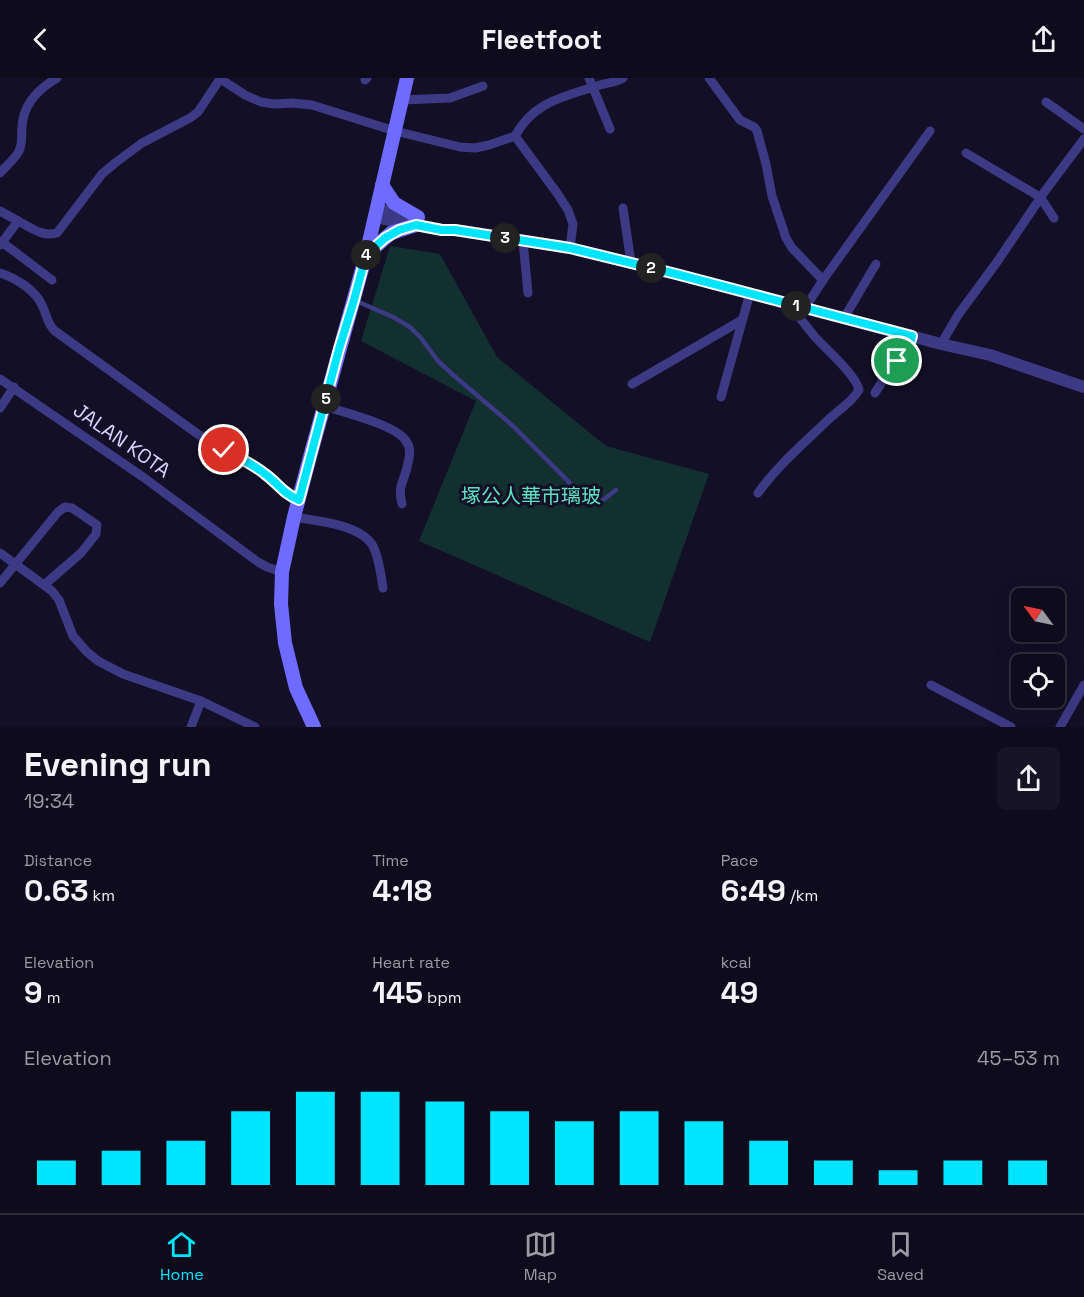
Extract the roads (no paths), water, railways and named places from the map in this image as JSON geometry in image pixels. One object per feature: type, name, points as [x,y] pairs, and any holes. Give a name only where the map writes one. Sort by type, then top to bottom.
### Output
[{"type":"main road","points":[[309,726],[285,643],[281,604],[282,572],[294,517],[366,255],[407,78]]},
{"type":"main road","points":[[366,255],[391,233],[417,221],[394,203],[382,184]]},
{"type":"street","points":[[0,173],[19,151],[22,143],[22,119],[30,102],[43,86],[57,78]]},
{"type":"street","points":[[0,211],[42,234],[49,235],[57,232],[102,174],[142,143],[198,112],[219,78],[245,95],[261,102],[312,105],[395,131],[460,147],[475,148],[515,136],[530,114],[542,106],[622,78]]},
{"type":"street","points":[[589,78],[610,129]]},
{"type":"street","points":[[709,78],[740,120],[754,126],[758,131],[772,196],[786,238],[792,248],[823,280]]},
{"type":"street","points":[[402,100],[450,98],[483,86]]},
{"type":"street","points":[[1046,102],[1084,129]]},
{"type":"street","points":[[806,308],[823,280],[930,131]]},
{"type":"street","points":[[515,136],[568,210],[573,224],[570,248]]},
{"type":"street","points":[[941,344],[958,315],[1084,139]]},
{"type":"street","points":[[966,153],[1040,198],[1054,218]]},
{"type":"street","points":[[623,207],[632,263]]},
{"type":"street","points":[[376,213],[443,224],[451,229],[570,248],[632,263],[990,355],[1084,387]]},
{"type":"street","points":[[18,221],[1,244],[52,280]]},
{"type":"street","points":[[523,241],[528,293]]},
{"type":"street","points":[[844,318],[876,264]]},
{"type":"street","points":[[0,273],[9,276],[35,295],[42,304],[48,324],[55,332],[199,435],[261,470],[287,495],[299,500]]},
{"type":"street","points":[[721,397],[750,293]]},
{"type":"street","points":[[758,493],[784,461],[859,390],[858,385],[844,368],[788,304]]},
{"type":"street","points":[[632,384],[742,320]]},
{"type":"street","points":[[875,393],[894,363],[908,351],[912,336]]},
{"type":"street","name":"JALAN KOTA","points":[[0,379],[144,477],[249,556],[267,567],[282,572]]},
{"type":"street","points":[[0,408],[14,387]]},
{"type":"street","points":[[324,406],[366,419],[389,429],[408,442],[410,452],[408,464],[400,487],[402,504]]},
{"type":"street","points":[[0,583],[58,512],[65,507],[72,508],[97,525],[96,534],[81,553],[44,585]]},
{"type":"street","points":[[294,517],[340,525],[369,541],[376,553],[383,588]]},
{"type":"street","points":[[0,553],[52,591],[60,600],[73,636],[98,661],[123,674],[201,701],[255,727]]},
{"type":"street","points":[[931,685],[1011,727]]},
{"type":"street","points":[[1060,727],[1084,685]]},
{"type":"street","points":[[191,727],[201,701]]},
{"type":"lane","points":[[354,300],[410,327],[452,375],[512,425],[582,498],[593,501],[603,500],[616,490]]},
{"type":"park label","name":"塚公人華市璃玻","points":[[531,496]]}]
